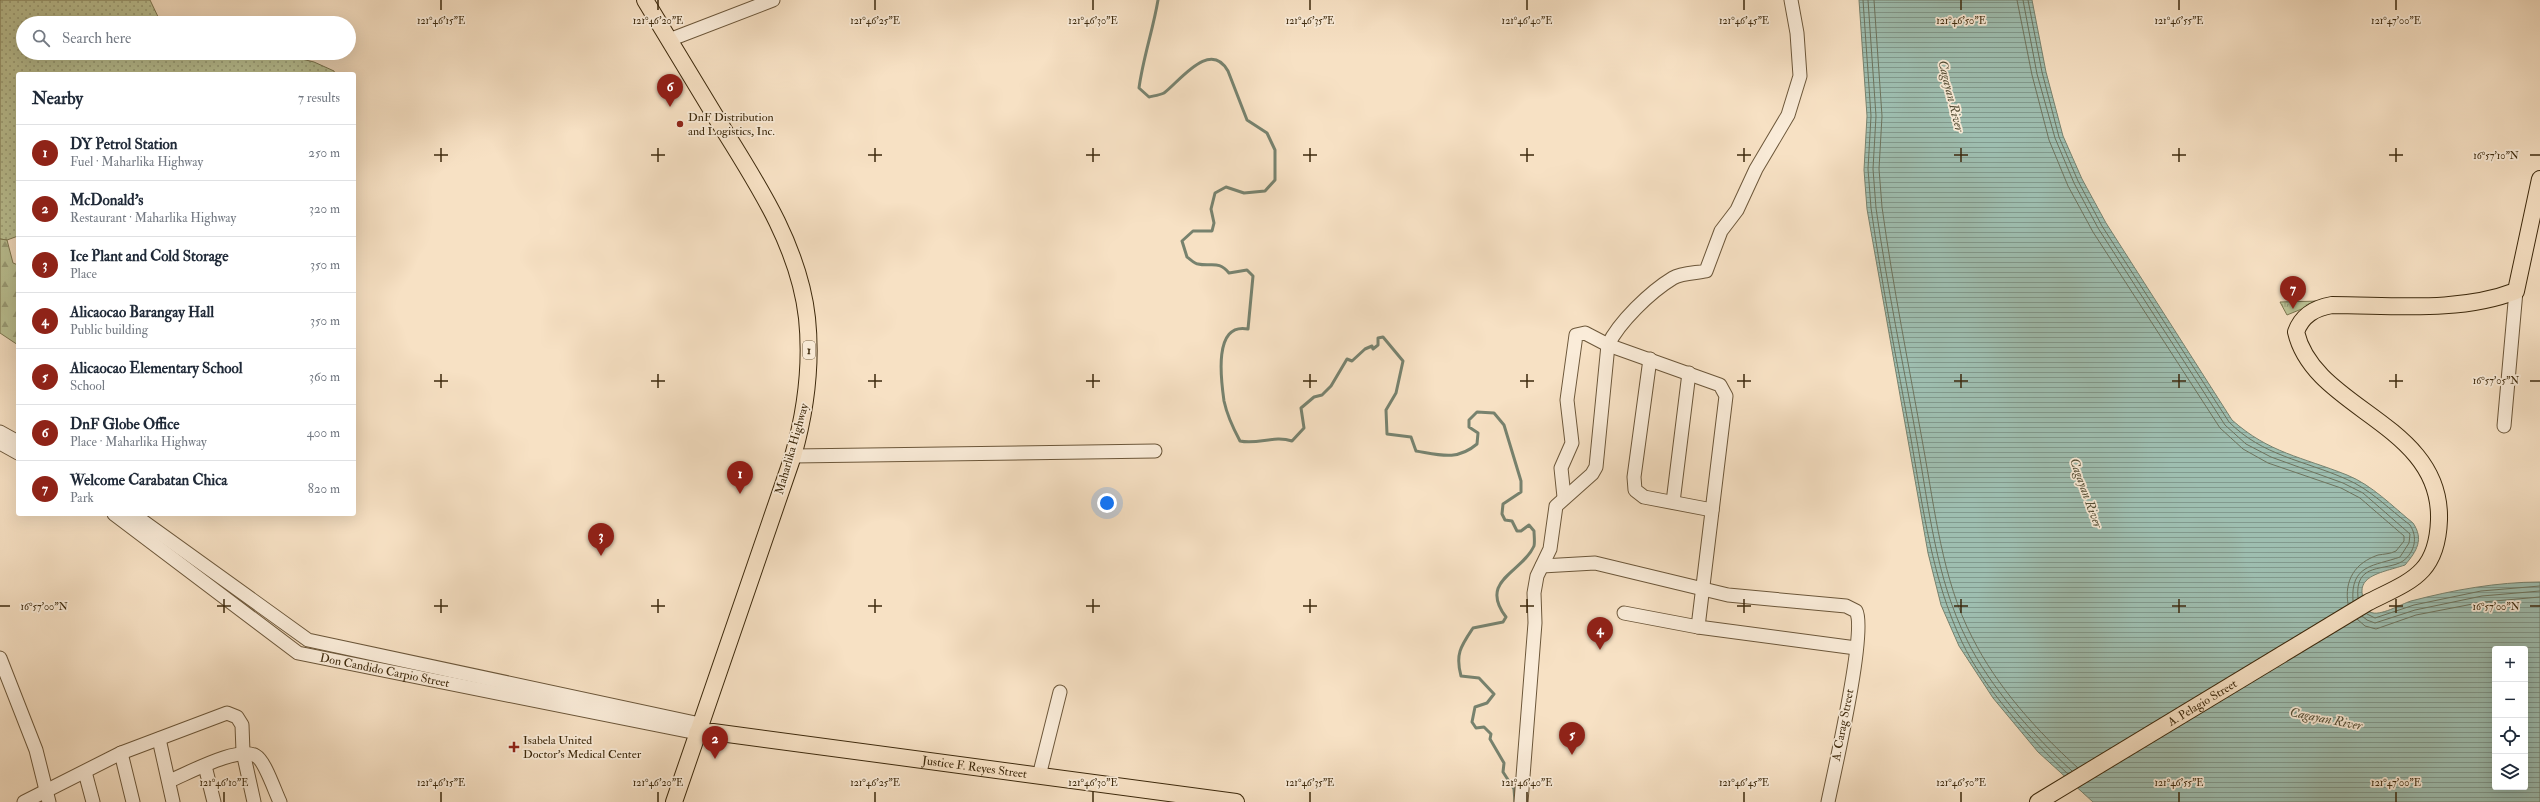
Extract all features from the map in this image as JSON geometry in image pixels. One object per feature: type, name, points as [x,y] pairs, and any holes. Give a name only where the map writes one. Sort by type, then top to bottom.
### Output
[{"type":"main road","name":"Maharlika Highway","points":[[645,0],[745,164],[780,228],[793,259],[807,317],[809,354],[807,398],[793,456],[704,729],[674,802]]},
{"type":"main road","points":[[2516,291],[2536,228],[2540,179]]},
{"type":"main road","name":"A. Pelagio Street","points":[[2038,802],[2368,603],[2417,576],[2425,569],[2436,548],[2438,498],[2429,474],[2412,451],[2333,385],[2305,356],[2300,348],[2296,332],[2298,325],[2310,312],[2318,308],[2332,305],[2460,304],[2490,300],[2516,291]]},
{"type":"main road","name":"Justice F. Reyes Street","points":[[704,729],[1227,802]]},
{"type":"street","points":[[669,40],[774,0]]},
{"type":"street","points":[[1521,802],[1535,623],[1534,593],[1542,566],[1552,541],[1554,513],[1559,501],[1587,478],[1596,467],[1608,345],[1615,332],[1641,304],[1674,278],[1706,271],[1721,231],[1738,210],[1756,169],[1788,115],[1800,76],[1797,33],[1791,0]]},
{"type":"street","points":[[2504,426],[2516,291]]},
{"type":"street","points":[[1564,497],[1561,468],[1572,443],[1567,400],[1574,339],[1580,333],[1584,333],[1608,345],[1720,385],[1726,396],[1698,627]]},
{"type":"street","points":[[1650,359],[1634,484],[1638,494],[1712,510]]},
{"type":"street","points":[[1673,502],[1689,374]]},
{"type":"street","points":[[0,432],[16,441]]},
{"type":"street","points":[[0,443],[16,452]]},
{"type":"street","points":[[793,456],[1155,451]]},
{"type":"street","name":"Don Candido Carpio Street","points":[[117,516],[298,653],[704,729]]},
{"type":"street","name":"Don Candido Carpio Street","points":[[136,516],[308,640],[704,729]]},
{"type":"street","name":"A. Carag Street","points":[[1542,566],[1595,563],[1728,595],[1851,608],[1856,611],[1859,620],[1856,648],[1847,708],[1828,802]]},
{"type":"street","points":[[1624,613],[1698,627],[1856,648]]},
{"type":"street","points":[[0,658],[36,750],[48,796]]},
{"type":"street","points":[[1039,776],[1060,692]]},
{"type":"street","points":[[24,802],[48,796],[85,772],[121,753],[222,714],[232,714],[242,725],[244,752],[254,802]]},
{"type":"street","points":[[159,739],[174,802]]},
{"type":"street","points":[[169,781],[244,752],[257,756],[280,802]]},
{"type":"street","points":[[121,753],[133,802]]},
{"type":"street","points":[[205,766],[214,802]]},
{"type":"street","points":[[85,772],[92,802]]},
{"type":"green space","points":[[0,0],[150,0],[158,16],[16,16],[16,60],[306,60],[334,71],[16,72],[16,237],[7,240],[0,239]]},
{"type":"green space","points":[[0,239],[7,240],[13,263],[16,264],[16,344],[0,333]]},
{"type":"green space","points":[[2321,301],[2287,315],[2280,302]]},
{"type":"water","name":"Cagayan River","points":[[1859,0],[2032,0],[2046,72],[2063,136],[2082,179],[2106,223],[2232,420],[2259,440],[2273,447],[2347,475],[2365,484],[2382,496],[2413,523],[2418,534],[2418,545],[2413,555],[2405,565],[2376,574],[2369,578],[2364,584],[2362,591],[2364,600],[2370,612],[2385,612],[2411,601],[2459,590],[2508,583],[2540,582],[2540,802],[2093,802],[2038,752],[1993,698],[1959,646],[1941,605],[1928,553],[1867,209],[1864,170],[1867,116]]},
{"type":"waterway","points":[[1158,0],[1139,88],[1149,97],[1161,94],[1187,72],[1204,61],[1213,59],[1221,62],[1228,71],[1247,120],[1267,133],[1275,150],[1275,180],[1265,191],[1244,193],[1226,187],[1215,193],[1211,209],[1214,223],[1212,231],[1193,231],[1182,241],[1187,257],[1197,264],[1218,265],[1229,273],[1247,270],[1253,276],[1248,329],[1237,329],[1229,334],[1224,343],[1222,354],[1221,367],[1224,401],[1230,421],[1240,441],[1253,442],[1272,439],[1285,439],[1292,441],[1304,428],[1301,408],[1314,397],[1322,395],[1331,386],[1347,359],[1352,361],[1365,349],[1372,346],[1373,349],[1378,345],[1378,338],[1383,337],[1403,361],[1396,393],[1386,410],[1387,434],[1411,437],[1416,451],[1441,455],[1455,455],[1462,453],[1477,444],[1478,433],[1469,427],[1469,420],[1477,412],[1494,413],[1504,425],[1521,481],[1521,492],[1503,504],[1502,514],[1505,520],[1512,521],[1517,531],[1521,531],[1529,525],[1534,531],[1534,546],[1521,563],[1499,585],[1497,594],[1499,604],[1506,617],[1503,622],[1473,628],[1460,650],[1459,668],[1461,676],[1479,678],[1494,694],[1487,703],[1475,707],[1472,722],[1476,728],[1484,727],[1491,734],[1490,739],[1504,763],[1503,772],[1514,789],[1515,802]]},
{"type":"place","name":"DnF Globe Office","points":[[670,107]]},
{"type":"place","name":"DnF Distribution and Logistics, Inc.","points":[[680,124]]},
{"type":"place","name":"Welcome Carabatan Chica","points":[[2293,309]]},
{"type":"place","name":"DY Petrol Station","points":[[740,494]]},
{"type":"place","name":"Ice Plant and Cold Storage","points":[[601,556]]},
{"type":"place","name":"Alicaocao Barangay Hall","points":[[1600,650]]},
{"type":"place","name":"Isabela United Doctor's Medical Center","points":[[514,747]]},
{"type":"place","name":"Alicaocao Elementary School","points":[[1572,755]]},
{"type":"place","name":"McDonald's","points":[[715,759]]}]
